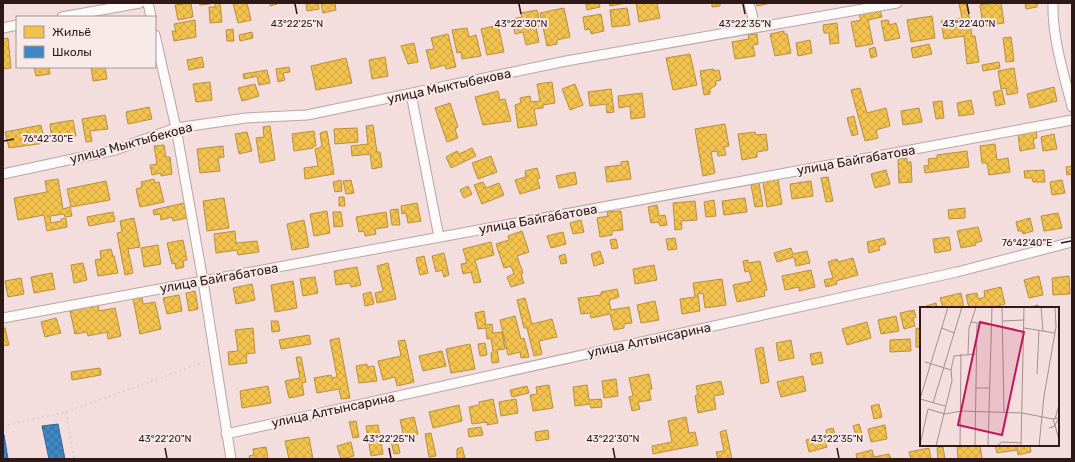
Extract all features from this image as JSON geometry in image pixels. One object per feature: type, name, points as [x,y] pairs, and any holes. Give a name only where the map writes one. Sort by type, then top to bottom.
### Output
[{"type":"street","points":[[68,16],[140,3]]},
{"type":"street","points":[[148,3],[151,16]]},
{"type":"street","points":[[749,3],[755,26]]},
{"type":"street","name":"улица Мыктыбекова","points":[[3,174],[115,150],[176,128],[246,118],[307,115],[566,61],[755,26],[897,3]]},
{"type":"street","points":[[1053,3],[1053,15],[1059,50],[1072,108]]},
{"type":"street","points":[[3,28],[16,25]]},
{"type":"street","points":[[156,39],[176,128],[203,281],[231,459]]},
{"type":"street","points":[[411,94],[439,237]]},
{"type":"street","name":"улица Байгабатова","points":[[3,318],[1072,120]]},
{"type":"street","name":"улица Алтынсарина","points":[[226,434],[957,272],[1072,242]]},
{"type":"path","points":[[3,426],[66,412],[215,358]]},
{"type":"path","points":[[66,412],[74,459]]},
{"type":"building: Жильё","points":[[191,3],[193,17],[178,20],[175,5]]},
{"type":"building: Жильё","points":[[199,3],[210,3],[210,4],[200,5]]},
{"type":"building: Жильё","points":[[215,3],[220,3],[222,22],[210,23],[209,7],[215,7]]},
{"type":"building: Жильё","points":[[233,3],[247,3],[251,20],[238,23]]},
{"type":"building: Жильё","points":[[270,3],[277,3],[277,4],[270,6]]},
{"type":"building: Жильё","points":[[306,3],[318,3],[319,9],[307,11]]},
{"type":"building: Жильё","points":[[321,3],[335,3],[336,10],[323,13]]},
{"type":"building: Жильё","points":[[599,3],[600,7],[587,10],[586,4]]},
{"type":"building: Жильё","points":[[609,3],[626,3],[610,6]]},
{"type":"building: Жильё","points":[[636,3],[661,3],[657,4],[660,18],[639,22]]},
{"type":"building: Жильё","points":[[712,3],[720,3],[720,6],[712,7]]},
{"type":"building: Жильё","points":[[756,3],[771,3],[757,6]]},
{"type":"building: Жильё","points":[[967,3],[972,36],[975,36],[979,62],[967,64],[964,36],[944,39],[941,21],[962,18],[959,4]]},
{"type":"building: Жильё","points":[[1001,3],[1004,23],[983,26],[980,5]]},
{"type":"building: Жильё","points":[[1025,3],[1037,3],[1037,7],[1026,9]]},
{"type":"building: Жильё","points":[[564,8],[570,37],[557,40],[557,44],[547,46],[540,13]]},
{"type":"building: Жильё","points":[[627,8],[630,25],[612,27],[610,10]]},
{"type":"building: Жильё","points":[[537,10],[541,26],[536,27],[539,42],[526,45],[523,32],[515,34],[512,19],[522,17],[521,13]]},
{"type":"building: Жильё","points":[[880,10],[882,17],[868,20],[873,44],[856,47],[851,22],[861,20],[859,14]]},
{"type":"building: Жильё","points":[[601,14],[604,31],[591,34],[590,29],[585,30],[583,17]]},
{"type":"building: Жильё","points":[[932,16],[935,38],[911,42],[907,20]]},
{"type":"building: Жильё","points":[[195,20],[196,37],[174,41],[172,31],[176,31],[174,24]]},
{"type":"building: Жильё","points":[[888,20],[890,25],[896,23],[900,38],[885,41],[881,21]]},
{"type":"building: Жильё","points":[[837,23],[839,43],[830,44],[829,33],[824,33],[823,25]]},
{"type":"building: Жильё","points":[[498,25],[504,52],[487,55],[481,29]]},
{"type":"building: Жильё","points":[[467,28],[469,37],[476,35],[481,56],[462,59],[461,52],[457,53],[452,30]]},
{"type":"building: Жильё","points":[[233,29],[234,41],[227,41],[226,30]]},
{"type":"building: Жильё","points":[[784,31],[784,34],[787,34],[791,53],[775,56],[770,34]]},
{"type":"building: Жильё","points":[[252,32],[253,38],[240,41],[239,35]]},
{"type":"building: Жильё","points":[[448,34],[456,67],[446,69],[445,65],[431,69],[426,50],[434,49],[431,38]]},
{"type":"building: Жильё","points":[[757,34],[758,44],[753,45],[755,56],[735,59],[732,42],[749,39],[748,35]]},
{"type":"building: Жильё","points":[[1011,37],[1014,61],[1006,62],[1003,38]]},
{"type":"building: Жильё","points":[[8,38],[11,68],[3,69],[3,39]]},
{"type":"building: Жильё","points":[[810,40],[812,53],[798,56],[796,43]]},
{"type":"building: Жильё","points":[[414,43],[418,62],[408,64],[401,46]]},
{"type":"building: Жильё","points":[[929,44],[932,54],[913,58],[911,48]]},
{"type":"building: Жильё","points":[[875,47],[877,56],[871,58],[869,49]]},
{"type":"building: Жильё","points":[[690,54],[697,85],[673,90],[666,58]]},
{"type":"building: Жильё","points":[[202,57],[204,67],[189,70],[187,60]]},
{"type":"building: Жильё","points":[[385,57],[388,76],[372,79],[369,60]]},
{"type":"building: Жильё","points":[[346,58],[352,83],[316,90],[311,66]]},
{"type":"building: Жильё","points":[[999,62],[1000,68],[983,71],[982,65]]},
{"type":"building: Жильё","points":[[289,67],[290,72],[283,73],[285,80],[278,82],[276,69]]},
{"type":"building: Жильё","points":[[34,68],[49,68],[50,74],[36,76]]},
{"type":"building: Жильё","points":[[91,68],[105,68],[107,79],[93,81]]},
{"type":"building: Жильё","points":[[1014,68],[1018,93],[1007,95],[1006,88],[1001,89],[998,71]]},
{"type":"building: Жильё","points":[[714,69],[714,71],[719,70],[721,80],[716,81],[716,85],[710,89],[710,94],[704,95],[700,71]]},
{"type":"building: Жильё","points":[[267,70],[270,83],[259,85],[257,76],[244,79],[243,74]]},
{"type":"building: Жильё","points":[[210,82],[212,100],[196,102],[193,84]]},
{"type":"building: Жильё","points":[[552,82],[555,103],[543,105],[543,108],[534,109],[537,125],[518,128],[515,105],[521,103],[520,98],[530,96],[531,102],[540,101],[537,84]]},
{"type":"building: Жильё","points":[[255,84],[259,96],[242,101],[238,88]]},
{"type":"building: Жильё","points":[[575,84],[583,105],[570,110],[562,89]]},
{"type":"building: Жильё","points":[[1054,87],[1057,101],[1030,108],[1027,94]]},
{"type":"building: Жильё","points":[[860,88],[867,113],[886,108],[890,126],[876,130],[878,138],[865,141],[851,90]]},
{"type":"building: Жильё","points":[[611,89],[614,112],[607,113],[606,104],[590,106],[588,92]]},
{"type":"building: Жильё","points":[[1002,90],[1005,104],[996,106],[993,92]]},
{"type":"building: Жильё","points":[[498,91],[500,100],[505,99],[511,121],[483,125],[475,97]]},
{"type":"building: Жильё","points":[[642,93],[645,117],[631,119],[630,106],[619,108],[618,96]]},
{"type":"building: Жильё","points":[[971,100],[974,114],[959,116],[957,103]]},
{"type":"building: Жильё","points":[[942,101],[944,118],[936,119],[933,102]]},
{"type":"building: Жильё","points":[[450,103],[458,127],[455,129],[458,138],[447,142],[435,108]]},
{"type":"building: Жильё","points":[[149,107],[152,119],[128,124],[126,112]]},
{"type":"building: Жильё","points":[[919,108],[922,122],[903,125],[901,111]]},
{"type":"building: Жильё","points":[[105,115],[108,129],[90,131],[92,141],[86,142],[82,119]]},
{"type":"building: Жильё","points":[[854,116],[858,134],[852,136],[847,118]]},
{"type":"building: Жильё","points":[[73,120],[76,136],[52,140],[50,124]]},
{"type":"building: Жильё","points":[[725,124],[729,146],[724,147],[726,155],[718,156],[717,151],[711,152],[715,173],[703,176],[695,129]]},
{"type":"building: Жильё","points":[[41,125],[45,143],[9,148],[5,132]]},
{"type":"building: Жильё","points":[[373,125],[377,152],[380,152],[382,167],[372,169],[370,154],[352,156],[351,146],[368,144],[366,126]]},
{"type":"building: Жильё","points":[[270,126],[275,160],[260,163],[256,138],[264,137],[263,127]]},
{"type":"building: Жильё","points":[[357,128],[358,142],[335,144],[334,129]]},
{"type":"building: Жильё","points":[[314,131],[316,146],[313,146],[313,148],[294,151],[292,134]]},
{"type":"building: Жильё","points":[[327,131],[334,174],[305,179],[304,168],[318,166],[315,149],[322,147],[320,133]]},
{"type":"building: Жильё","points":[[1036,131],[1037,138],[1033,139],[1035,148],[1020,151],[1018,134]]},
{"type":"building: Жильё","points":[[247,132],[252,151],[239,154],[235,134]]},
{"type":"building: Жильё","points":[[755,132],[756,135],[766,134],[768,150],[757,152],[757,157],[742,160],[738,134]]},
{"type":"building: Жильё","points":[[1054,134],[1057,149],[1043,151],[1041,137]]},
{"type":"building: Жильё","points":[[995,144],[997,160],[1008,158],[1010,172],[989,175],[987,163],[982,163],[980,146]]},
{"type":"building: Жильё","points":[[164,145],[166,157],[170,157],[172,174],[161,176],[161,173],[152,175],[150,165],[157,164],[154,146]]},
{"type":"building: Жильё","points":[[223,146],[224,157],[218,158],[220,171],[200,173],[197,149]]},
{"type":"building: Жильё","points":[[472,148],[476,156],[451,168],[446,157],[457,151],[459,154]]},
{"type":"building: Жильё","points":[[967,151],[969,167],[925,173],[924,166],[929,165],[928,159],[937,158],[937,155]]},
{"type":"building: Жильё","points":[[491,156],[497,172],[478,179],[472,163]]},
{"type":"building: Жильё","points":[[907,158],[907,162],[911,162],[912,182],[899,183],[898,159]]},
{"type":"building: Жильё","points":[[628,161],[631,179],[607,182],[605,167],[621,165],[621,162]]},
{"type":"building: Жильё","points":[[1072,166],[1072,174],[1067,175],[1066,167]]},
{"type":"building: Жильё","points":[[537,168],[540,178],[537,179],[540,188],[520,194],[515,180],[526,177],[525,171]]},
{"type":"building: Жильё","points":[[886,170],[890,184],[875,188],[871,174]]},
{"type":"building: Жильё","points":[[1044,170],[1045,182],[1033,182],[1032,178],[1025,178],[1024,171]]},
{"type":"building: Жильё","points":[[575,172],[577,184],[559,188],[556,176]]},
{"type":"building: Жильё","points":[[828,177],[833,201],[826,202],[821,178]]},
{"type":"building: Жильё","points":[[58,179],[63,209],[70,207],[72,216],[65,217],[64,214],[50,216],[51,223],[61,221],[61,219],[66,218],[67,227],[47,231],[44,215],[18,220],[14,198],[47,192],[45,181]]},
{"type":"building: Жильё","points":[[154,179],[155,183],[159,182],[164,202],[140,207],[136,189],[142,187],[141,182]]},
{"type":"building: Жильё","points":[[778,179],[782,204],[767,207],[763,182]]},
{"type":"building: Жильё","points":[[341,180],[342,191],[335,192],[333,182]]},
{"type":"building: Жильё","points":[[351,180],[354,193],[346,194],[343,181]]},
{"type":"building: Жильё","points":[[1062,180],[1065,193],[1052,195],[1050,182]]},
{"type":"building: Жильё","points":[[106,181],[110,200],[71,207],[67,189]]},
{"type":"building: Жильё","points":[[811,181],[813,196],[792,199],[790,184]]},
{"type":"building: Жильё","points":[[483,182],[486,188],[499,183],[504,195],[482,204],[474,185]]},
{"type":"building: Жильё","points":[[759,183],[763,206],[755,207],[751,185]]},
{"type":"building: Жильё","points":[[468,186],[472,194],[464,198],[460,190]]},
{"type":"building: Жильё","points":[[339,197],[344,197],[345,206],[339,206]]},
{"type":"building: Жильё","points":[[224,198],[229,228],[207,231],[203,201]]},
{"type":"building: Жильё","points":[[745,198],[747,212],[724,215],[722,201]]},
{"type":"building: Жильё","points":[[714,200],[716,216],[706,217],[704,202]]},
{"type":"building: Жильё","points":[[695,201],[697,220],[681,221],[682,229],[675,230],[673,203]]},
{"type":"building: Жильё","points":[[184,203],[187,218],[173,221],[172,217],[161,220],[160,214],[154,215],[153,210]]},
{"type":"building: Жильё","points":[[417,203],[421,221],[408,223],[406,213],[402,214],[401,206]]},
{"type":"building: Жильё","points":[[657,205],[659,216],[665,215],[667,225],[660,226],[659,222],[651,223],[648,207]]},
{"type":"building: Жильё","points":[[965,208],[965,218],[949,219],[948,210]]},
{"type":"building: Жильё","points":[[398,209],[400,225],[392,225],[390,210]]},
{"type":"building: Жильё","points":[[327,211],[330,233],[314,236],[310,214]]},
{"type":"building: Жильё","points":[[621,211],[623,230],[612,231],[612,235],[600,237],[597,218],[608,216],[607,212]]},
{"type":"building: Жильё","points":[[113,212],[115,221],[89,226],[87,217]]},
{"type":"building: Жильё","points":[[333,212],[341,212],[343,226],[334,227]]},
{"type":"building: Жильё","points":[[386,212],[388,227],[375,229],[376,234],[365,236],[364,231],[359,232],[356,217]]},
{"type":"building: Жильё","points":[[1058,213],[1062,228],[1044,231],[1041,216]]},
{"type":"building: Жильё","points":[[134,218],[140,247],[128,249],[133,273],[125,275],[117,233],[122,232],[120,221]]},
{"type":"building: Жильё","points":[[1030,218],[1033,231],[1023,234],[1022,231],[1018,231],[1016,222]]},
{"type":"building: Жильё","points":[[304,220],[309,247],[292,250],[287,224]]},
{"type":"building: Жильё","points":[[581,220],[584,232],[573,234],[570,223]]},
{"type":"building: Жильё","points":[[978,227],[982,241],[975,243],[976,245],[961,248],[957,231]]},
{"type":"building: Жильё","points":[[235,231],[236,243],[257,241],[259,252],[238,255],[237,250],[216,253],[214,234]]},
{"type":"building: Жильё","points":[[522,231],[529,252],[517,256],[523,273],[521,274],[524,283],[511,287],[507,277],[514,274],[511,266],[504,268],[496,244],[509,240],[508,236]]},
{"type":"building: Жильё","points":[[563,232],[566,244],[551,248],[547,236]]},
{"type":"building: Жильё","points":[[949,237],[951,250],[935,253],[933,239]]},
{"type":"building: Жильё","points":[[675,238],[677,249],[668,250],[666,239]]},
{"type":"building: Жильё","points":[[884,238],[886,244],[879,246],[880,250],[869,253],[867,242]]},
{"type":"building: Жильё","points":[[616,239],[618,248],[612,249],[610,240]]},
{"type":"building: Жильё","points":[[183,240],[187,260],[183,261],[184,267],[176,269],[175,263],[172,264],[167,243]]},
{"type":"building: Жильё","points":[[491,242],[494,255],[475,260],[481,282],[474,283],[471,272],[463,274],[461,264],[467,263],[463,249]]},
{"type":"building: Жильё","points":[[158,245],[161,264],[144,267],[141,248]]},
{"type":"building: Жильё","points":[[791,248],[793,254],[807,251],[810,263],[796,266],[794,257],[777,262],[774,253]]},
{"type":"building: Жильё","points":[[111,249],[118,273],[98,276],[95,260],[101,259],[100,251]]},
{"type":"building: Жильё","points":[[600,251],[604,263],[594,266],[591,254]]},
{"type":"building: Жильё","points":[[444,253],[449,275],[444,277],[442,270],[436,272],[432,256]]},
{"type":"building: Жильё","points":[[565,254],[567,263],[561,264],[559,256]]},
{"type":"building: Жильё","points":[[424,256],[428,273],[420,275],[416,258]]},
{"type":"building: Жильё","points":[[853,258],[858,275],[836,281],[837,284],[826,287],[824,280],[833,278],[828,262],[837,259],[838,262]]},
{"type":"building: Жильё","points":[[748,260],[748,263],[760,261],[767,290],[764,291],[765,296],[737,302],[733,285],[752,281],[749,271],[745,272],[743,261]]},
{"type":"building: Жильё","points":[[83,263],[87,280],[74,283],[71,265]]},
{"type":"building: Жильё","points":[[388,263],[396,299],[377,303],[375,293],[383,291],[377,266]]},
{"type":"building: Жильё","points":[[654,265],[657,280],[635,284],[633,269]]},
{"type":"building: Жильё","points":[[357,267],[361,285],[351,287],[350,283],[336,285],[334,271]]},
{"type":"building: Жильё","points":[[811,270],[815,287],[799,291],[799,287],[785,290],[782,276]]},
{"type":"building: Жильё","points":[[52,273],[55,289],[34,293],[31,277]]},
{"type":"building: Жильё","points":[[1039,276],[1043,295],[1029,298],[1024,280]]},
{"type":"building: Жильё","points":[[1069,276],[1070,294],[1053,295],[1052,278]]},
{"type":"building: Жильё","points":[[315,277],[318,293],[303,296],[300,279]]},
{"type":"building: Жильё","points":[[21,278],[24,294],[8,297],[5,281]]},
{"type":"building: Жильё","points":[[722,279],[726,305],[705,308],[703,293],[698,294],[700,311],[682,314],[680,299],[695,297],[693,283]]},
{"type":"building: Жильё","points":[[293,281],[297,308],[275,312],[271,285]]},
{"type":"building: Жильё","points":[[252,284],[255,300],[236,304],[233,288]]},
{"type":"building: Жильё","points":[[1001,287],[1005,304],[994,307],[969,307],[966,295],[977,293],[978,299],[985,297],[984,291]]},
{"type":"building: Жильё","points":[[617,289],[619,297],[609,300],[611,310],[629,307],[632,323],[624,324],[624,328],[614,330],[610,314],[591,318],[590,313],[581,314],[578,298],[601,295],[601,292]]},
{"type":"building: Жильё","points":[[195,291],[198,309],[189,311],[186,293]]},
{"type":"building: Жильё","points":[[371,292],[374,304],[365,306],[363,294]]},
{"type":"building: Жильё","points":[[961,293],[964,307],[943,307],[940,298]]},
{"type":"building: Жильё","points":[[179,295],[182,311],[167,314],[163,298]]},
{"type":"building: Жильё","points":[[142,297],[143,304],[155,302],[161,329],[140,334],[133,299]]},
{"type":"building: Жильё","points":[[525,298],[532,324],[552,319],[557,337],[539,341],[542,354],[534,356],[527,328],[524,328],[517,300]]},
{"type":"building: Жильё","points":[[655,301],[659,320],[641,323],[637,305]]},
{"type":"building: Жильё","points":[[936,303],[937,307],[926,307]]},
{"type":"building: Жильё","points":[[98,305],[99,311],[115,308],[121,336],[108,339],[107,332],[88,336],[87,332],[75,334],[70,311]]},
{"type":"building: Жильё","points":[[914,310],[916,317],[913,318],[915,326],[904,329],[900,313]]},
{"type":"building: Жильё","points":[[484,311],[486,325],[492,324],[493,333],[502,332],[505,349],[497,350],[499,362],[492,363],[491,353],[493,352],[491,338],[487,339],[486,328],[478,329],[475,313]]},
{"type":"building: Жильё","points":[[515,316],[521,339],[524,338],[529,357],[521,358],[520,352],[508,355],[500,320]]},
{"type":"building: Жильё","points":[[896,316],[899,331],[881,334],[878,320]]},
{"type":"building: Жильё","points":[[56,318],[61,333],[45,337],[41,322]]},
{"type":"building: Жильё","points":[[271,321],[278,321],[280,331],[272,332]]},
{"type":"building: Жильё","points":[[867,322],[871,338],[847,345],[842,329]]},
{"type":"building: Жильё","points":[[3,328],[5,328],[9,345],[3,346]]},
{"type":"building: Жильё","points":[[253,328],[255,353],[246,354],[247,363],[229,365],[228,352],[238,351],[235,330]]},
{"type":"building: Жильё","points":[[916,328],[920,329],[920,347],[916,347]]},
{"type":"building: Жильё","points":[[309,335],[311,344],[281,349],[279,340]]},
{"type":"building: Жильё","points":[[339,338],[350,398],[341,399],[339,389],[317,393],[314,378],[331,375],[332,378],[337,377],[330,340]]},
{"type":"building: Жильё","points":[[910,339],[911,351],[890,352],[890,340]]},
{"type":"building: Жильё","points":[[405,340],[414,382],[397,386],[395,377],[383,380],[378,361],[401,356],[398,341]]},
{"type":"building: Жильё","points":[[791,340],[794,358],[779,361],[776,343]]},
{"type":"building: Жильё","points":[[485,343],[487,355],[480,356],[478,344]]},
{"type":"building: Жильё","points":[[470,344],[475,369],[451,373],[446,349]]},
{"type":"building: Жильё","points":[[763,347],[769,382],[761,384],[755,349]]},
{"type":"building: Жильё","points":[[442,351],[446,366],[423,371],[419,356]]},
{"type":"building: Жильё","points":[[821,352],[823,363],[812,365],[810,354]]},
{"type":"building: Жильё","points":[[296,357],[301,357],[306,382],[302,383],[304,395],[289,398],[285,381],[300,378]]},
{"type":"building: Жильё","points":[[367,364],[367,367],[374,366],[377,381],[359,383],[356,366]]},
{"type":"building: Жильё","points":[[100,368],[101,375],[72,380],[71,372]]},
{"type":"building: Жильё","points":[[649,374],[652,389],[649,389],[651,400],[638,402],[640,409],[632,411],[629,397],[633,396],[629,378]]},
{"type":"building: Жильё","points":[[803,376],[806,391],[781,397],[777,382]]},
{"type":"building: Жильё","points":[[616,379],[618,396],[604,398],[602,381]]},
{"type":"building: Жильё","points":[[721,381],[724,394],[714,396],[716,409],[698,413],[695,396],[698,395],[696,386]]},
{"type":"building: Жильё","points":[[549,385],[553,408],[533,411],[530,395],[537,394],[536,387]]},
{"type":"building: Жильё","points":[[587,385],[589,400],[601,399],[602,407],[591,408],[590,404],[575,406],[573,387]]},
{"type":"building: Жильё","points":[[268,386],[271,403],[242,408],[240,391]]},
{"type":"building: Жильё","points":[[527,386],[529,393],[512,397],[510,390]]},
{"type":"building: Жильё","points":[[493,399],[498,423],[487,425],[487,422],[472,424],[469,407],[479,405],[479,402]]},
{"type":"building: Жильё","points":[[516,399],[518,413],[501,416],[499,402]]},
{"type":"building: Жильё","points":[[879,404],[882,417],[874,419],[871,406]]},
{"type":"building: Жильё","points":[[459,405],[462,421],[433,428],[429,412]]},
{"type":"building: Жильё","points":[[414,417],[418,434],[404,437],[400,420]]},
{"type":"building: Жильё","points":[[686,417],[689,433],[695,432],[698,445],[653,454],[652,446],[672,442],[668,421]]},
{"type":"building: Жильё","points":[[356,421],[359,437],[353,438],[349,422]]},
{"type":"building: Жильё","points":[[859,424],[863,437],[857,438],[853,426]]},
{"type":"building: Жильё","points":[[378,425],[383,454],[371,456],[366,426]]},
{"type":"building: Жильё","points":[[885,425],[887,439],[871,442],[868,429]]},
{"type":"building: Жильё","points":[[481,427],[483,435],[469,437],[468,429]]},
{"type":"building: Жильё","points":[[833,428],[836,437],[825,440],[827,447],[809,452],[806,440],[827,434],[826,430]]},
{"type":"building: Жильё","points":[[548,430],[549,439],[536,441],[535,432]]},
{"type":"building: Жильё","points":[[726,430],[732,459],[718,459],[716,452],[724,451],[720,432]]},
{"type":"building: Жильё","points":[[431,433],[436,456],[429,457],[425,434]]},
{"type":"building: Жильё","points":[[309,437],[313,459],[289,459],[285,441]]},
{"type":"building: Жильё","points":[[397,440],[400,453],[394,454],[391,441]]},
{"type":"building: Жильё","points":[[351,442],[354,456],[341,459],[337,446]]},
{"type":"building: Жильё","points":[[957,446],[980,446],[982,459],[958,459]]},
{"type":"building: Жильё","points":[[995,446],[1030,446],[1031,452],[1018,455],[1017,450],[997,453]]},
{"type":"building: Жильё","points":[[266,447],[268,459],[250,459],[249,456],[254,455],[253,449]]},
{"type":"building: Жильё","points":[[462,447],[465,458],[457,459],[457,449]]},
{"type":"building: Жильё","points":[[943,447],[945,459],[938,459],[937,448]]},
{"type":"building: Жильё","points":[[929,448],[931,459],[911,459],[909,452]]},
{"type":"building: Жильё","points":[[872,450],[874,457],[889,454],[891,459],[857,459],[856,454]]},
{"type":"building: Школы","points":[[58,424],[65,459],[49,459],[42,426]]},
{"type":"building: Школы","points":[[4,435],[8,459],[3,459]]}]
